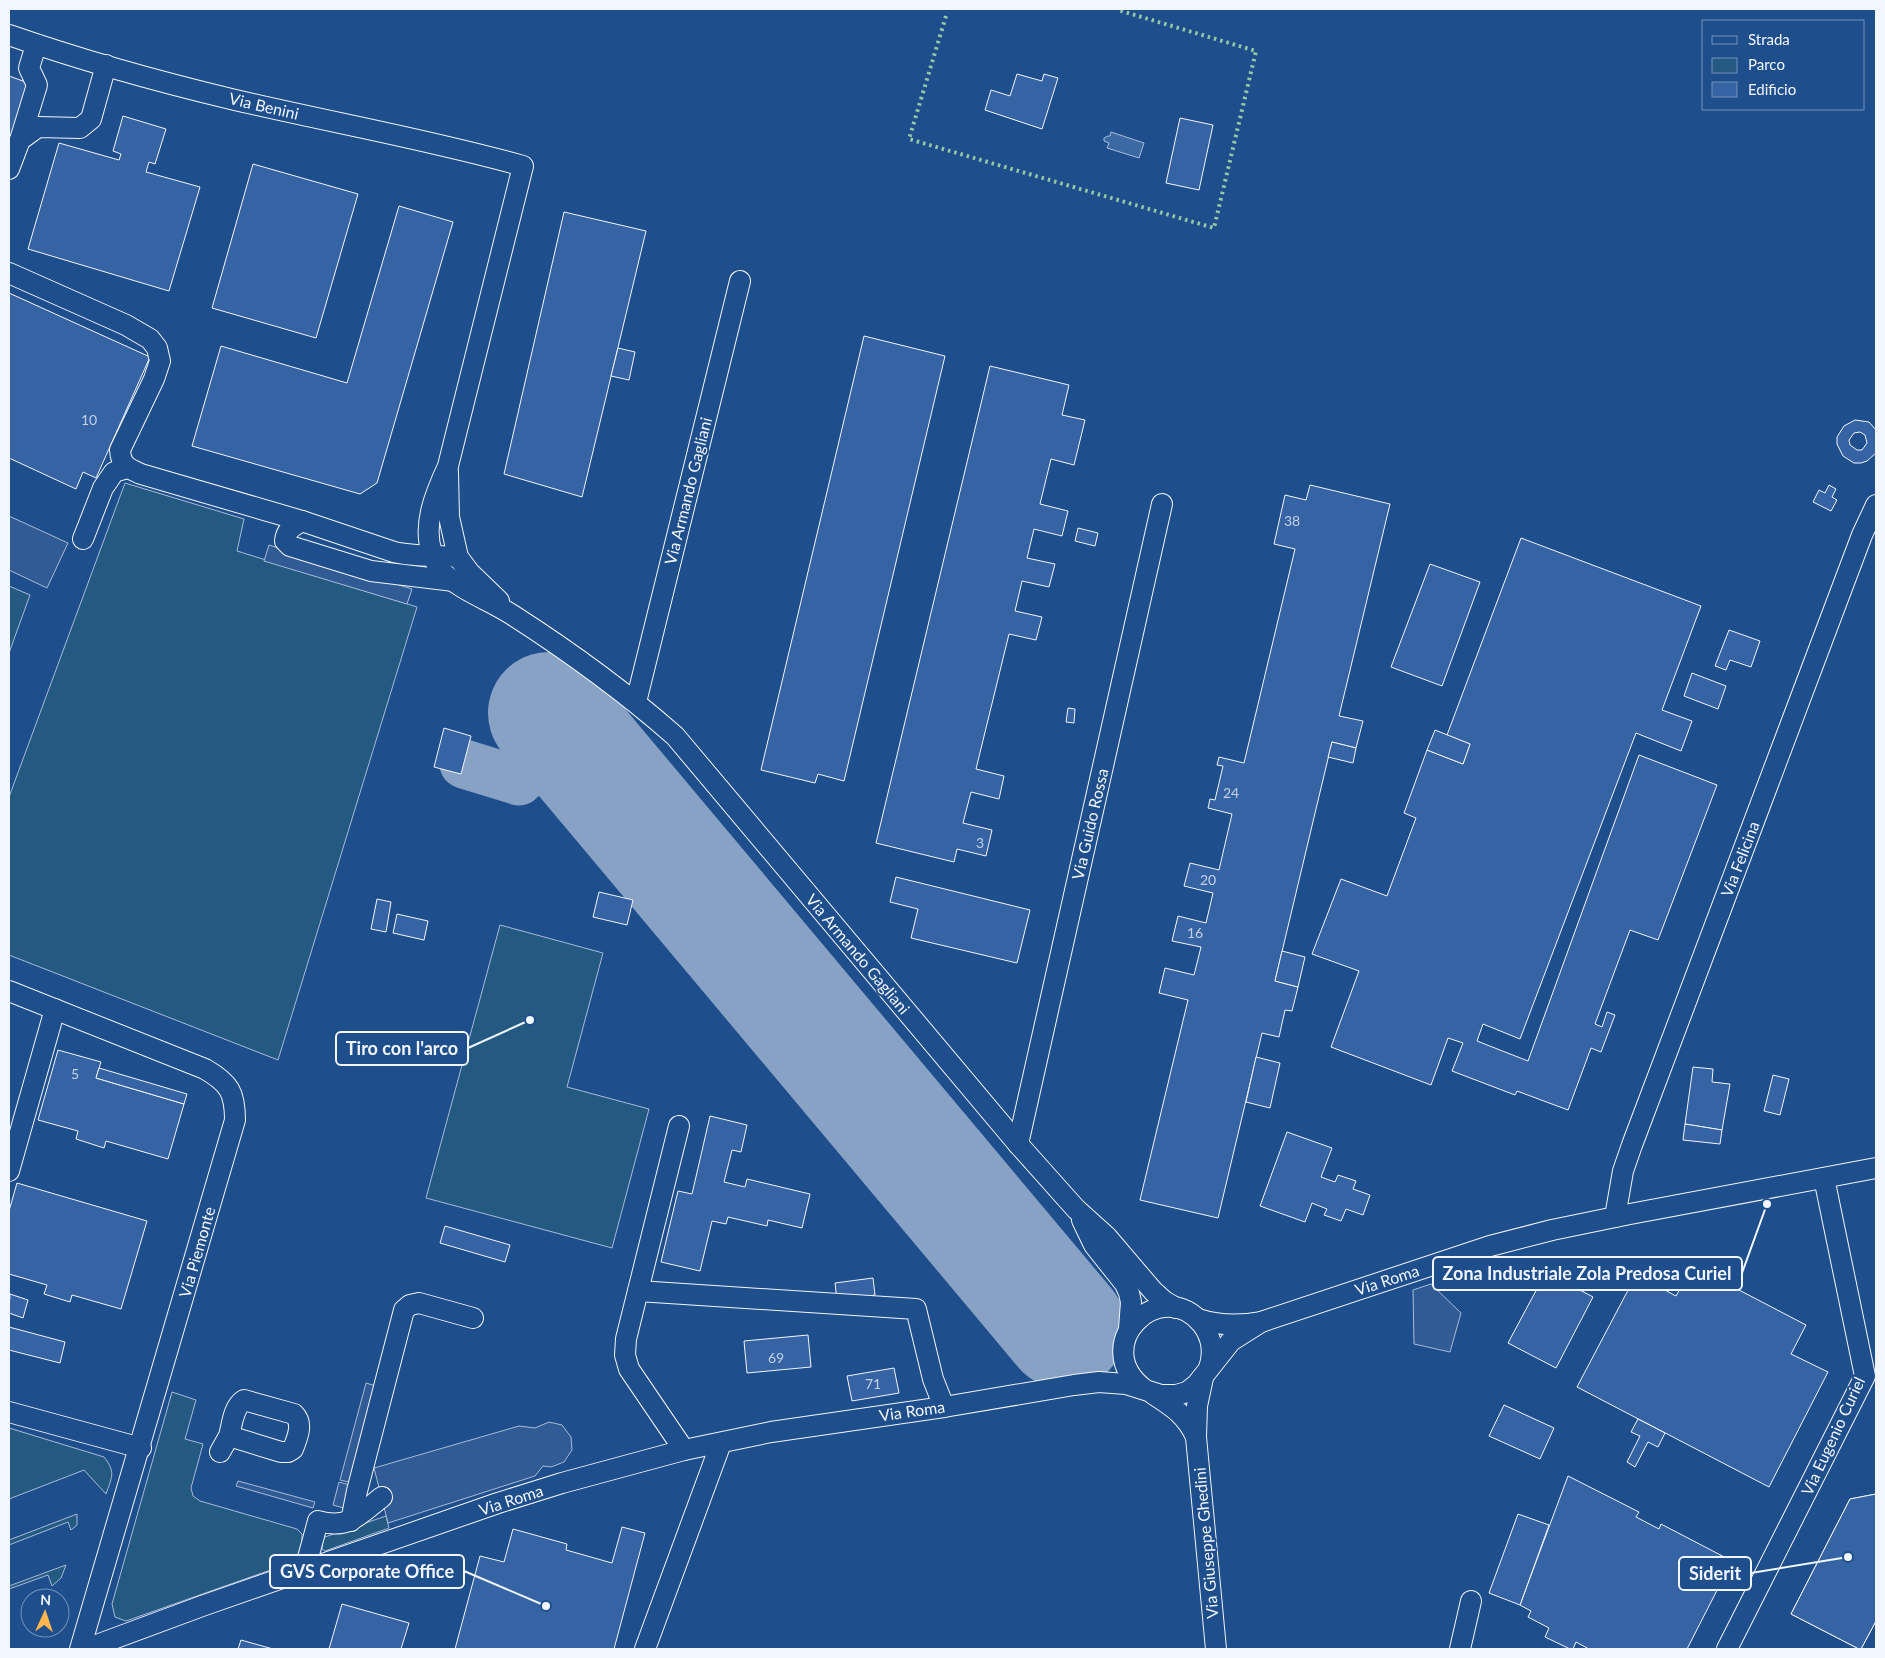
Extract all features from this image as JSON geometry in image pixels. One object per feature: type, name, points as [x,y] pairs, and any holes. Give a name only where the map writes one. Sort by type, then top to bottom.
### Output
[{"type":"street","name":"Via Benini","points":[[9,35],[36,45],[106,65],[230,98],[474,152],[523,166]]},
{"type":"street","points":[[9,169],[37,85],[29,68],[36,45]]},
{"type":"street","points":[[20,140],[38,127],[80,128],[91,119],[106,65]]},
{"type":"street","name":"Via Armando Gagliani","points":[[513,614],[465,590],[441,571],[432,554],[429,530],[436,490],[448,466],[523,166]]},
{"type":"street","points":[[9,273],[126,325],[150,339],[157,348],[160,361],[154,378],[120,450],[120,460],[128,468],[142,474],[302,521],[405,555],[432,554],[458,556]]},
{"type":"street","name":"Via Armando Gagliani","points":[[636,702],[740,281]]},
{"type":"street","name":"Via Armando Gagliani","points":[[448,466],[449,517],[458,556],[470,574],[513,614],[636,702],[675,736],[1018,1144],[1076,1209],[1107,1237],[1154,1291],[1164,1301],[1176,1308]]},
{"type":"street","points":[[84,539],[103,488],[114,472],[128,468]]},
{"type":"street","name":"Via Guido Rossa","points":[[1018,1144],[1162,504]]},
{"type":"street","name":"Via Felicina","points":[[1623,1215],[1623,1171],[1632,1145],[1862,535],[1876,505]]},
{"type":"street","name":"Via Armando Gagliani","points":[[302,521],[291,527],[286,534],[285,541],[290,546],[371,571],[454,581]]},
{"type":"street","name":"Via Piemonte","points":[[9,991],[205,1069],[220,1078],[230,1089],[235,1104],[235,1120],[80,1649]]},
{"type":"street","points":[[9,1171],[55,1009]]},
{"type":"street","points":[[679,1126],[626,1338],[625,1354],[629,1369],[684,1450]]},
{"type":"street","name":"Via Roma","points":[[1176,1308],[1198,1320],[1216,1324],[1231,1326],[1261,1322],[1490,1246],[1623,1215],[1876,1168]]},
{"type":"street","name":"Via Eugenio Curiel","points":[[1727,1649],[1865,1376],[1824,1178]]},
{"type":"street","name":"Via Armando Gagliani","points":[[1076,1209],[1094,1245],[1125,1284],[1129,1292],[1131,1302],[1129,1329]]},
{"type":"street","points":[[638,1291],[916,1309],[933,1380],[944,1407]]},
{"type":"street","points":[[351,1521],[404,1310],[410,1305],[419,1303],[473,1318]]},
{"type":"street","points":[[1148,1391],[1132,1378],[1125,1364],[1123,1355],[1125,1339],[1135,1321],[1151,1310],[1164,1307],[1176,1308]]},
{"type":"street","points":[[1198,1320],[1205,1327],[1212,1353],[1206,1374]]},
{"type":"street","name":"Via Roma","points":[[86,1649],[185,1611],[305,1569],[562,1483],[684,1450],[771,1432],[1099,1382],[1126,1384],[1161,1395],[1176,1395],[1187,1392],[1206,1374],[1231,1341],[1261,1322]]},
{"type":"street","name":"Via Roma","points":[[1074,1385],[1106,1372],[1123,1355]]},
{"type":"street","name":"Via Giuseppe Ghedini","points":[[1206,1374],[1198,1406],[1196,1438],[1216,1649]]},
{"type":"street","name":"Via Giuseppe Ghedini","points":[[1148,1391],[1173,1407],[1186,1419],[1196,1438]]},
{"type":"street","points":[[9,1412],[140,1448]]},
{"type":"street","points":[[645,1649],[721,1443]]},
{"type":"street","points":[[305,1569],[318,1521],[329,1524],[351,1521],[382,1497]]},
{"type":"street","points":[[1460,1649],[1471,1601]]},
{"type":"green space","points":[[125,483],[244,519],[237,551],[417,607],[278,1060],[9,955],[9,797]]},
{"type":"green space","points":[[9,586],[30,595],[9,653]]},
{"type":"green space","points":[[500,925],[603,953],[567,1087],[649,1109],[612,1248],[426,1198]]},
{"type":"green space","points":[[172,1392],[196,1400],[185,1439],[203,1444],[191,1488],[193,1496],[200,1501],[297,1529],[302,1534],[302,1542],[296,1561],[126,1621],[115,1617],[112,1604]]},
{"type":"green space","points":[[9,1428],[104,1457],[108,1462],[112,1475],[106,1494],[84,1470],[9,1499]]},
{"type":"green space","points":[[77,1514],[77,1525],[71,1530],[68,1522],[9,1545],[9,1540]]},
{"type":"green space","points":[[386,1516],[389,1528],[325,1551],[322,1549],[325,1537]]},
{"type":"green space","points":[[66,1565],[61,1578],[52,1586],[48,1575],[9,1589],[9,1586]]},
{"type":"shaded area","points":[[1111,132],[1144,143],[1139,158],[1107,148],[1109,143],[1104,141],[1104,138],[1110,136]]},
{"type":"shaded area","points":[[9,516],[68,543],[47,588],[9,570]]},
{"type":"shaded area","points":[[269,545],[412,589],[407,604],[264,561]]},
{"type":"shaded area","points":[[1431,1284],[1461,1313],[1450,1352],[1414,1344],[1413,1290]]},
{"type":"shaded area","points":[[366,1383],[379,1387],[353,1483],[340,1480]]},
{"type":"shaded area","points":[[549,1422],[562,1425],[571,1437],[572,1450],[564,1462],[551,1467],[543,1466],[535,1476],[388,1523],[374,1468],[519,1426],[535,1428]]},
{"type":"shaded area","points":[[238,1481],[315,1502],[313,1508],[236,1486]]},
{"type":"shaded area","points":[[339,1482],[353,1486],[347,1509],[333,1505]]},
{"type":"building","points":[[1017,74],[1042,81],[1044,74],[1058,78],[1042,129],[985,110],[991,90],[1010,96]]},
{"type":"building","points":[[9,76],[34,85],[9,153]]},
{"type":"building","points":[[123,116],[166,129],[155,164],[149,162],[146,172],[200,187],[169,291],[28,249],[59,143],[119,160],[121,154],[113,151]]},
{"type":"building","points":[[1180,118],[1213,125],[1199,190],[1166,183]]},
{"type":"building","points":[[253,164],[358,194],[316,338],[212,308]]},
{"type":"building","points":[[399,206],[453,222],[377,483],[360,494],[192,446],[221,346],[347,383]]},
{"type":"building","points":[[564,212],[646,231],[582,497],[504,474]]},
{"type":"building","points":[[9,293],[150,357],[96,478],[83,472],[76,489],[9,458]]},
{"type":"building","points":[[864,336],[945,356],[844,781],[818,774],[815,783],[761,770]]},
{"type":"building","points":[[618,348],[635,352],[629,380],[611,376]]},
{"type":"building","points":[[990,366],[1069,385],[1062,415],[1085,420],[1074,465],[1051,459],[1040,504],[1068,511],[1062,536],[1034,529],[1027,558],[1055,564],[1049,587],[1022,581],[1015,611],[1042,617],[1036,640],[1009,634],[976,769],[1004,776],[999,799],[971,792],[963,823],[992,830],[986,856],[957,849],[954,862],[876,843]]},
{"type":"building","points":[[1855,420],[1869,422],[1876,430],[1876,453],[1867,461],[1854,463],[1843,456],[1837,444],[1837,437],[1844,426]],"holes":[[[1860,432],[1865,435],[1867,443],[1862,450],[1857,450],[1850,445],[1849,440],[1854,433]]]},
{"type":"building","points":[[1310,485],[1390,504],[1339,716],[1363,721],[1356,748],[1332,742],[1275,981],[1298,987],[1292,1011],[1285,1010],[1279,1037],[1262,1033],[1218,1218],[1140,1200],[1188,1000],[1159,993],[1165,968],[1194,975],[1201,947],[1172,941],[1178,916],[1206,923],[1213,893],[1184,886],[1190,863],[1219,870],[1232,814],[1208,808],[1210,799],[1215,800],[1223,766],[1217,765],[1219,757],[1244,763],[1295,549],[1274,544],[1285,495],[1306,500]]},
{"type":"building","points":[[1829,485],[1836,489],[1832,497],[1837,500],[1831,511],[1813,502],[1819,490],[1825,493]]},
{"type":"building","points":[[1078,528],[1098,533],[1095,546],[1075,541]]},
{"type":"building","points":[[1521,538],[1701,606],[1662,710],[1692,721],[1681,751],[1636,733],[1520,1039],[1483,1024],[1477,1041],[1528,1061],[1639,755],[1717,785],[1658,940],[1630,930],[1595,1024],[1602,1027],[1607,1012],[1615,1015],[1601,1052],[1591,1048],[1568,1110],[1517,1091],[1515,1095],[1452,1071],[1463,1043],[1448,1038],[1431,1085],[1331,1047],[1359,971],[1312,954],[1341,879],[1387,896],[1416,818],[1404,813],[1427,750],[1463,764],[1470,744],[1447,735]]},
{"type":"building","points":[[1430,564],[1480,582],[1442,686],[1391,667]]},
{"type":"building","points":[[1729,630],[1760,641],[1751,667],[1730,660],[1726,670],[1715,666]]},
{"type":"building","points":[[1692,673],[1726,686],[1718,709],[1684,696]]},
{"type":"building","points":[[1068,708],[1075,709],[1074,723],[1066,722]]},
{"type":"building","points":[[444,728],[471,736],[461,774],[434,767]]},
{"type":"building","points":[[1435,730],[1470,744],[1463,764],[1427,750]]},
{"type":"building","points":[[1332,742],[1356,748],[1353,763],[1328,757]]},
{"type":"building","points":[[896,877],[1030,910],[1017,963],[911,938],[918,909],[890,902]]},
{"type":"building","points":[[599,892],[633,900],[627,925],[593,917]]},
{"type":"building","points":[[377,899],[391,902],[386,932],[371,929]]},
{"type":"building","points":[[397,914],[428,921],[424,940],[393,933]]},
{"type":"building","points":[[1282,951],[1305,957],[1298,987],[1275,981]]},
{"type":"building","points":[[58,1050],[101,1062],[96,1078],[184,1104],[168,1159],[106,1141],[104,1148],[76,1139],[78,1131],[38,1120]]},
{"type":"building","points":[[1256,1057],[1280,1063],[1270,1108],[1246,1102]]},
{"type":"building","points":[[1693,1067],[1713,1069],[1712,1082],[1730,1084],[1722,1130],[1685,1124]]},
{"type":"building","points":[[99,1068],[187,1094],[184,1104],[96,1078]]},
{"type":"building","points":[[1773,1075],[1789,1079],[1780,1115],[1764,1111]]},
{"type":"building","points":[[710,1116],[747,1125],[741,1152],[732,1150],[724,1182],[745,1187],[747,1179],[810,1194],[802,1228],[768,1220],[767,1226],[728,1217],[726,1224],[712,1221],[700,1271],[661,1262],[678,1191],[692,1194]]},
{"type":"building","points":[[1685,1124],[1722,1130],[1720,1144],[1683,1140]]},
{"type":"building","points":[[1287,1132],[1332,1148],[1321,1177],[1335,1182],[1338,1175],[1356,1181],[1353,1189],[1370,1195],[1363,1215],[1346,1209],[1341,1221],[1324,1215],[1327,1209],[1312,1203],[1305,1222],[1260,1206]]},
{"type":"building","points":[[17,1183],[147,1221],[121,1309],[72,1295],[70,1302],[44,1294],[47,1285],[9,1274],[9,1211]]},
{"type":"building","points":[[445,1226],[510,1245],[505,1262],[440,1243]]},
{"type":"building","points":[[1693,1266],[1806,1325],[1791,1354],[1828,1372],[1769,1487],[1577,1387],[1636,1275],[1676,1296]]},
{"type":"building","points":[[1546,1272],[1593,1297],[1556,1368],[1508,1343]]},
{"type":"building","points":[[873,1278],[875,1295],[837,1300],[835,1283]]},
{"type":"building","points":[[10,1294],[28,1300],[23,1318],[9,1313]]},
{"type":"building","points":[[9,1327],[65,1342],[60,1363],[9,1350]]},
{"type":"building","points":[[808,1335],[811,1367],[747,1373],[744,1341]]},
{"type":"building","points":[[894,1368],[899,1393],[852,1401],[847,1376]]},
{"type":"building","points":[[1504,1405],[1554,1428],[1540,1459],[1489,1436]]},
{"type":"building","points":[[1638,1419],[1665,1433],[1658,1447],[1648,1442],[1635,1467],[1627,1462],[1640,1436],[1631,1432]]},
{"type":"building","points":[[1568,1476],[1639,1512],[1636,1517],[1659,1529],[1661,1524],[1732,1561],[1687,1649],[1589,1649],[1576,1642],[1573,1649],[1570,1649],[1545,1637],[1549,1628],[1528,1617],[1531,1611],[1520,1605]]},
{"type":"building","points":[[1876,1494],[1876,1621],[1861,1649],[1859,1649],[1791,1614],[1850,1499]]},
{"type":"building","points":[[1876,1494],[1876,1621],[1861,1649],[1859,1649],[1791,1614],[1850,1499]]},
{"type":"building","points":[[1518,1514],[1549,1525],[1520,1605],[1489,1593]]},
{"type":"building","points":[[622,1527],[645,1533],[614,1649],[455,1649],[480,1556],[504,1562],[513,1529],[567,1544],[566,1550],[612,1563]]},
{"type":"building","points":[[342,1604],[409,1623],[401,1649],[329,1649]]},
{"type":"building","points":[[241,1640],[273,1649],[238,1649]]},
{"type":"taxiway","points":[[464,764],[519,781],[567,734]]},
{"type":"runway","points":[[549,713],[1065,1328]]},
{"type":"hedge","points":[[946,16],[909,139],[1214,228],[1256,51],[1118,10]]},
{"type":"place","name":"Tiro con l'arco","points":[[530,1020]]},
{"type":"place","name":"Zona Industriale Zola Predosa Curiel","points":[[1767,1204]]},
{"type":"place","name":"Siderit","points":[[1848,1557]]},
{"type":"place","name":"GVS Corporate Office","points":[[546,1606]]}]
